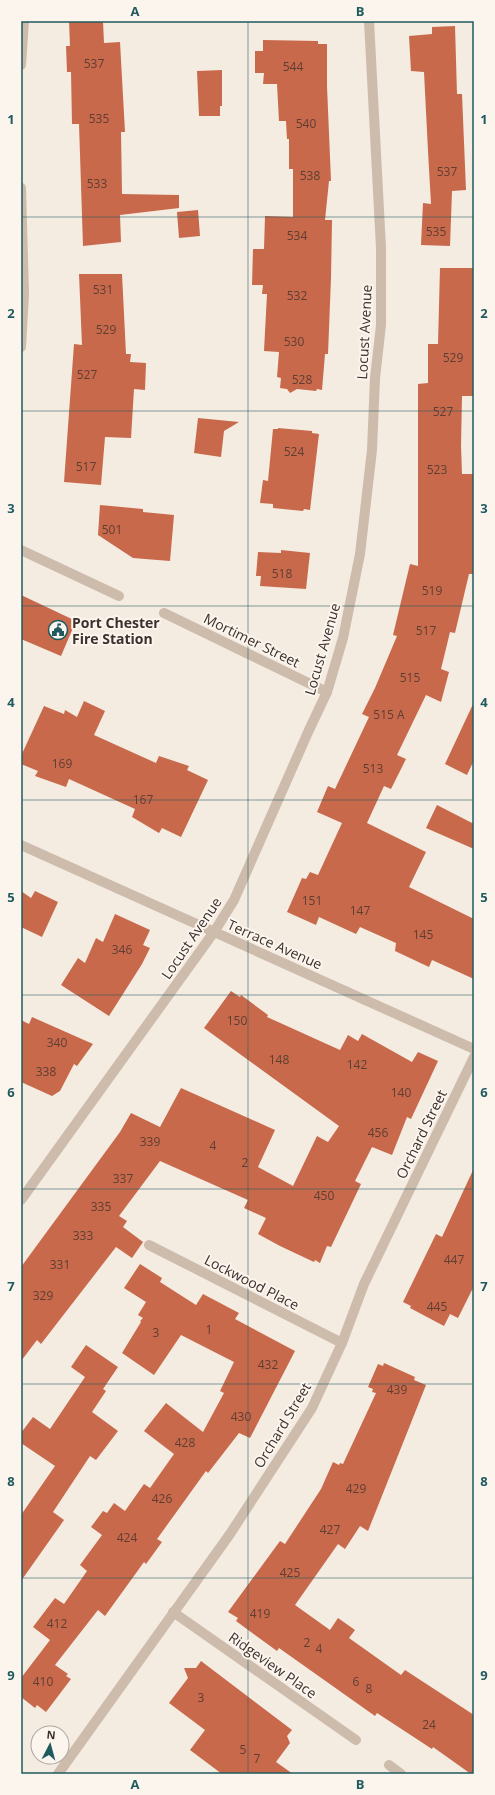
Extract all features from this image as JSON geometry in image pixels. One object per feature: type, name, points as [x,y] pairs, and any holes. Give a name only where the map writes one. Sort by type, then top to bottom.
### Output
[{"type":"street","points":[[21,65],[24,21]]},
{"type":"street","name":"Locust Avenue","points":[[21,1200],[214,932],[234,900],[327,692],[343,638],[360,554],[372,450],[375,378],[381,325],[381,248],[369,21]]},
{"type":"street","points":[[21,188],[24,294],[21,347]]},
{"type":"street","points":[[21,550],[119,596]]},
{"type":"street","name":"Mortimer Street","points":[[164,613],[327,692]]},
{"type":"street","name":"Terrace Avenue","points":[[21,845],[474,1049]]},
{"type":"street","name":"Orchard Street","points":[[58,1774],[230,1534],[312,1408],[342,1343],[364,1284],[474,1057]]},
{"type":"street","name":"Lockwood Place","points":[[149,1245],[342,1343]]},
{"type":"street","name":"Ridgeview Place","points":[[173,1612],[356,1740]]},
{"type":"street","points":[[389,1765],[401,1774]]},
{"type":"building","points":[[69,21],[103,21],[104,43],[120,42],[125,132],[121,132],[122,194],[179,195],[179,208],[120,215],[121,242],[83,246],[79,124],[72,124],[71,72],[67,72],[66,46],[70,46]]},
{"type":"building","points":[[455,26],[457,94],[462,94],[466,190],[452,191],[450,246],[421,245],[423,203],[431,204],[424,72],[411,71],[409,36],[432,34],[432,27]]},
{"type":"building","points":[[263,40],[318,41],[318,44],[327,44],[327,86],[331,181],[329,181],[325,220],[332,220],[331,278],[328,354],[325,354],[322,390],[317,389],[316,391],[297,389],[290,393],[287,389],[280,388],[281,378],[277,377],[279,352],[264,351],[267,294],[262,294],[263,285],[252,285],[253,249],[264,249],[265,216],[293,217],[293,169],[289,169],[289,139],[287,139],[286,121],[279,121],[277,84],[263,84],[264,73],[255,73],[255,51],[263,51]]},
{"type":"building","points":[[222,70],[222,106],[220,106],[220,116],[199,116],[197,71]]},
{"type":"building","points":[[198,210],[200,236],[179,238],[177,212]]},
{"type":"building","points":[[440,268],[474,268],[474,396],[462,396],[461,446],[462,474],[474,474],[474,574],[469,574],[455,633],[450,632],[441,669],[449,672],[441,702],[426,695],[397,755],[406,759],[391,789],[384,786],[367,823],[426,852],[409,887],[474,919],[474,979],[432,960],[429,967],[395,951],[396,943],[360,927],[356,934],[319,917],[316,925],[287,912],[302,878],[306,879],[310,872],[318,875],[342,823],[317,812],[328,786],[335,789],[369,717],[362,714],[375,688],[397,636],[393,635],[410,564],[418,566],[418,384],[428,383],[428,344],[438,344]]},
{"type":"building","points":[[79,274],[122,274],[126,354],[131,354],[130,362],[146,363],[145,390],[134,389],[131,438],[105,437],[101,485],[64,482],[74,344],[82,345]]},
{"type":"building","points":[[198,418],[239,422],[224,431],[221,457],[194,453]]},
{"type":"building","points":[[278,428],[312,431],[312,433],[319,434],[310,510],[304,509],[303,511],[273,508],[273,504],[260,503],[263,480],[268,481],[273,429]]},
{"type":"building","points":[[100,505],[143,509],[143,512],[174,515],[170,561],[133,558],[98,535]]},
{"type":"building","points":[[281,550],[310,553],[306,589],[260,586],[261,576],[256,576],[258,552],[281,553]]},
{"type":"building","points":[[21,595],[76,621],[61,656],[21,639]]},
{"type":"building","points":[[84,701],[105,711],[94,735],[156,763],[159,756],[189,766],[187,770],[208,780],[181,837],[162,828],[159,833],[132,817],[135,809],[69,779],[66,787],[35,776],[38,771],[21,764],[21,756],[44,706],[64,714],[65,710],[77,717]]},
{"type":"building","points":[[474,702],[474,760],[467,775],[445,764]]},
{"type":"building","points":[[437,805],[474,824],[474,849],[426,828]]},
{"type":"building","points":[[21,891],[31,898],[35,891],[58,902],[42,937],[21,927]]},
{"type":"building","points":[[115,914],[150,930],[143,945],[150,948],[142,964],[109,1016],[61,985],[78,958],[85,963],[96,938],[103,942]]},
{"type":"building","points":[[231,991],[240,997],[241,995],[268,1015],[267,1017],[340,1050],[348,1035],[358,1041],[362,1034],[412,1062],[418,1052],[438,1061],[411,1119],[407,1117],[392,1155],[372,1147],[355,1181],[361,1184],[331,1247],[327,1246],[320,1263],[315,1260],[314,1262],[258,1234],[266,1218],[244,1208],[248,1200],[160,1161],[119,1216],[127,1221],[123,1227],[143,1242],[132,1258],[116,1247],[41,1344],[37,1340],[21,1361],[21,1267],[120,1132],[131,1113],[160,1127],[181,1088],[275,1130],[258,1167],[293,1186],[317,1136],[328,1142],[339,1126],[204,1028]]},
{"type":"building","points":[[32,1017],[93,1044],[77,1066],[74,1064],[60,1091],[52,1096],[21,1082],[21,1020],[29,1024]]},
{"type":"building","points":[[474,1168],[474,1286],[458,1318],[450,1314],[444,1326],[410,1308],[411,1306],[403,1302],[436,1234],[442,1237]]},
{"type":"building","points":[[140,1264],[162,1278],[160,1282],[196,1305],[203,1294],[239,1313],[235,1319],[295,1351],[250,1438],[239,1433],[208,1473],[206,1471],[157,1539],[162,1542],[146,1564],[144,1562],[105,1616],[98,1610],[55,1665],[68,1674],[66,1676],[71,1679],[46,1712],[37,1705],[35,1708],[21,1697],[21,1678],[50,1640],[33,1627],[55,1598],[64,1604],[87,1571],[80,1565],[102,1535],[91,1527],[103,1511],[107,1513],[114,1503],[125,1511],[144,1484],[150,1488],[174,1454],[144,1431],[166,1403],[203,1432],[224,1393],[220,1391],[234,1362],[181,1335],[154,1375],[122,1353],[143,1318],[138,1315],[146,1302],[124,1288]]},
{"type":"building","points":[[86,1345],[118,1367],[103,1389],[106,1391],[92,1412],[118,1431],[96,1460],[90,1456],[53,1512],[64,1520],[21,1581],[21,1515],[55,1466],[21,1443],[21,1433],[33,1417],[50,1429],[85,1377],[71,1367]]},
{"type":"building","points":[[384,1363],[415,1377],[414,1380],[426,1385],[368,1531],[360,1526],[345,1549],[338,1544],[295,1605],[330,1630],[338,1618],[355,1630],[349,1638],[401,1675],[405,1670],[474,1715],[474,1774],[471,1774],[433,1747],[432,1749],[377,1713],[375,1716],[279,1648],[277,1651],[236,1621],[238,1618],[228,1612],[280,1541],[285,1544],[321,1489],[333,1462],[339,1465],[340,1463],[343,1464],[376,1393],[372,1392],[373,1389],[368,1387],[378,1364],[383,1366]]},
{"type":"building","points":[[201,1661],[292,1730],[287,1736],[290,1743],[276,1762],[293,1774],[222,1774],[190,1750],[205,1730],[169,1703],[188,1678],[184,1668],[196,1668]]},
{"type":"place","name":"Port Chester Fire Station","points":[[58,630]]}]
